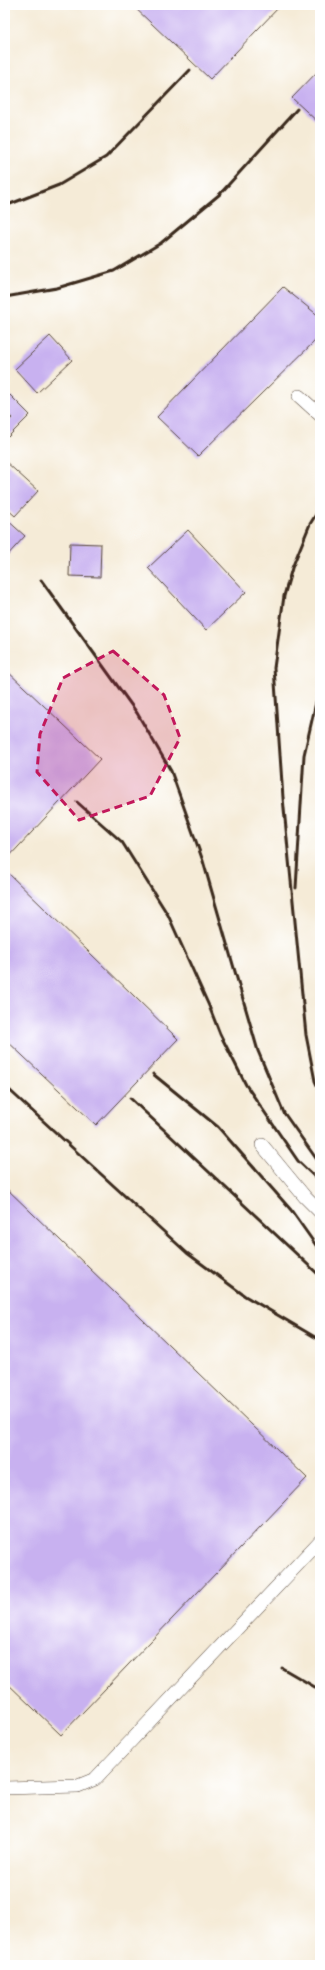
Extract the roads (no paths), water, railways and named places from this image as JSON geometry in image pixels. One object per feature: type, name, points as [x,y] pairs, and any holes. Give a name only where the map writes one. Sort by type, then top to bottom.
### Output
[{"type":"lane","points":[[299,396],[320,415]]},
{"type":"lane","points":[[262,1145],[305,1197],[320,1212]]},
{"type":"lane","points":[[5,1788],[78,1786],[95,1779],[320,1541]]},
{"type":"railway","points":[[5,206],[59,185],[106,157],[190,70]]},
{"type":"railway","points":[[5,297],[57,288],[114,271],[161,243],[220,194],[297,109]]},
{"type":"railway","points":[[320,508],[310,524],[292,568],[284,596],[274,668],[283,798],[306,1035],[315,1081],[320,1092]]},
{"type":"railway","points":[[41,580],[137,713],[171,771],[203,861],[258,1051],[284,1113],[320,1164]]},
{"type":"railway","points":[[296,888],[304,755],[320,685]]},
{"type":"railway","points":[[77,802],[122,842],[168,915],[220,1034],[246,1085],[298,1161],[320,1182]]},
{"type":"railway","points":[[153,1074],[218,1127],[291,1210],[320,1251]]},
{"type":"railway","points":[[5,1086],[187,1253],[245,1296],[320,1340]]},
{"type":"railway","points":[[130,1098],[320,1276]]},
{"type":"railway","points":[[282,1668],[320,1690]]}]
